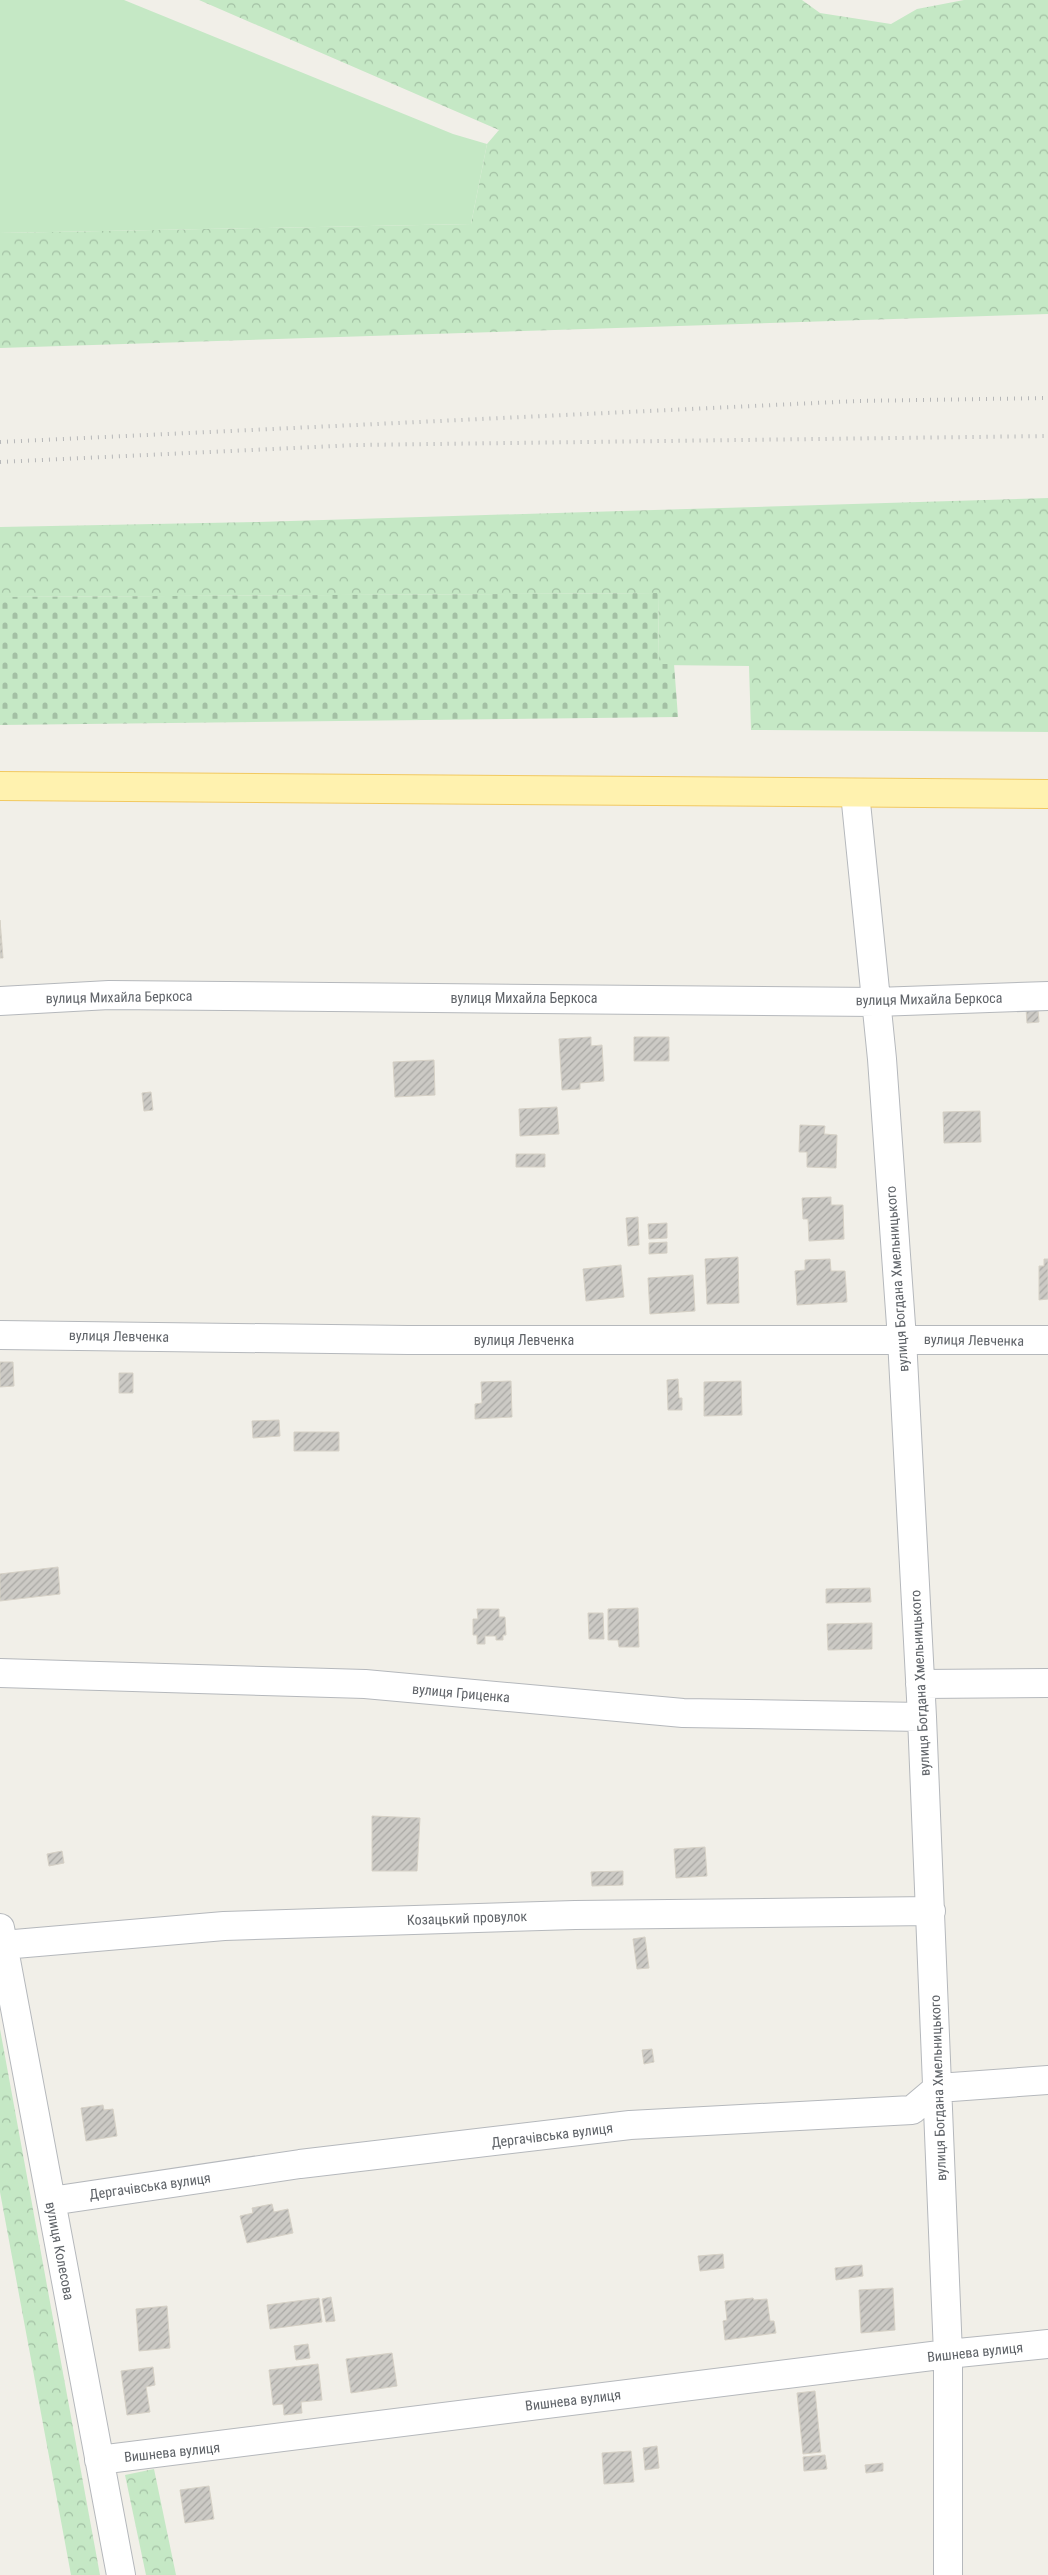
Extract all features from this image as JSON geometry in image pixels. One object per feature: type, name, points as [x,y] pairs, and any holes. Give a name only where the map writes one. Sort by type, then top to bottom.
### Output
[{"type":"main road","points":[[0,786],[1048,794]]},
{"type":"street","name":"вулиця Богдана Хмельницького","points":[[855,793],[876,1002],[902,1339],[922,1717],[948,2354],[948,2575]]},
{"type":"street","name":"вулиця Михайла Беркоса","points":[[0,1001],[109,995],[876,1002],[1048,996]]},
{"type":"street","name":"вулиця Левченка","points":[[0,1335],[408,1340],[1048,1340]]},
{"type":"street","name":"вулиця Гриценка","points":[[0,1673],[365,1684],[683,1713],[922,1717]]},
{"type":"street","points":[[920,1684],[1048,1683]]},
{"type":"street","name":"Козацький провулок","points":[[2,1936],[224,1926],[575,1915],[931,1911]]},
{"type":"street","name":"вулиця Колесова","points":[[2,1936],[121,2575]]},
{"type":"street","points":[[938,2088],[1048,2080]]},
{"type":"street","name":"Дергачівська вулиця","points":[[51,2201],[300,2164],[630,2125],[912,2110],[938,2088]]},
{"type":"street","name":"Вишнева вулиця","points":[[99,2460],[195,2450],[948,2354],[1048,2344]]},
{"type":"green space","points":[[0,0],[124,0],[453,134],[487,144],[471,224],[0,233]]},
{"type":"green space","points":[[199,0],[802,0],[820,13],[891,24],[917,9],[964,0],[1048,0],[1048,314],[0,348],[0,233],[471,224],[487,144],[499,130]]},
{"type":"green space","points":[[1048,498],[1048,732],[751,730],[749,666],[659,665],[658,593],[0,597],[0,527],[258,522]]},
{"type":"green space","points":[[658,593],[659,664],[674,664],[678,717],[0,725],[0,597]]},
{"type":"green space","points":[[0,2029],[100,2575],[71,2575],[0,2192]]},
{"type":"green space","points":[[154,2469],[176,2575],[146,2575],[125,2475]]},
{"type":"building","points":[[0,920],[3,958],[0,958]]},
{"type":"building","points":[[1038,1008],[1039,1022],[1027,1023],[1026,1009]]},
{"type":"building","points":[[591,1037],[591,1046],[602,1045],[604,1081],[580,1083],[580,1089],[562,1090],[559,1039]]},
{"type":"building","points":[[634,1037],[669,1037],[669,1061],[634,1061]]},
{"type":"building","points":[[434,1060],[435,1095],[395,1097],[393,1062]]},
{"type":"building","points":[[151,1092],[153,1110],[144,1111],[142,1093]]},
{"type":"building","points":[[557,1107],[559,1134],[520,1136],[519,1109]]},
{"type":"building","points":[[980,1111],[981,1142],[944,1143],[943,1112]]},
{"type":"building","points":[[800,1125],[825,1126],[824,1134],[837,1135],[836,1168],[807,1167],[807,1152],[799,1152]]},
{"type":"building","points":[[516,1154],[545,1154],[545,1167],[516,1167]]},
{"type":"building","points":[[831,1197],[831,1205],[843,1205],[844,1239],[809,1241],[808,1219],[803,1219],[802,1198]]},
{"type":"building","points":[[638,1217],[639,1245],[628,1246],[626,1218]]},
{"type":"building","points":[[667,1223],[667,1238],[649,1239],[648,1224]]},
{"type":"building","points":[[667,1242],[667,1253],[649,1254],[649,1243]]},
{"type":"building","points":[[738,1257],[739,1303],[707,1304],[705,1259]]},
{"type":"building","points":[[830,1259],[831,1271],[845,1271],[847,1302],[797,1305],[795,1271],[805,1270],[805,1260]]},
{"type":"building","points":[[1044,1259],[1048,1259],[1048,1299],[1039,1300],[1039,1266],[1044,1266]]},
{"type":"building","points":[[621,1265],[624,1297],[586,1301],[583,1269]]},
{"type":"building","points":[[693,1275],[695,1311],[650,1314],[648,1278]]},
{"type":"building","points":[[0,1362],[13,1362],[14,1386],[0,1387]]},
{"type":"building","points":[[119,1373],[133,1373],[133,1393],[119,1393]]},
{"type":"building","points":[[678,1379],[679,1398],[682,1398],[682,1410],[668,1410],[667,1380]]},
{"type":"building","points":[[511,1381],[512,1417],[475,1419],[475,1404],[482,1403],[481,1382]]},
{"type":"building","points":[[741,1381],[742,1415],[704,1416],[704,1382]]},
{"type":"building","points":[[279,1420],[280,1436],[253,1438],[252,1421]]},
{"type":"building","points":[[294,1432],[339,1432],[339,1451],[294,1451]]},
{"type":"building","points":[[58,1567],[60,1594],[0,1601],[0,1574]]},
{"type":"building","points":[[870,1588],[871,1602],[826,1603],[826,1589]]},
{"type":"building","points":[[638,1608],[639,1647],[619,1647],[618,1640],[608,1640],[608,1609]]},
{"type":"building","points":[[477,1609],[499,1609],[499,1617],[505,1617],[506,1635],[503,1635],[503,1640],[496,1640],[496,1636],[485,1636],[485,1644],[477,1644],[477,1635],[473,1635],[473,1619],[478,1619]]},
{"type":"building","points":[[588,1613],[603,1613],[604,1639],[589,1639]]},
{"type":"building","points":[[872,1623],[872,1649],[828,1650],[827,1624]]},
{"type":"building","points":[[372,1816],[420,1818],[417,1871],[372,1871]]},
{"type":"building","points":[[705,1847],[707,1876],[676,1878],[674,1849]]},
{"type":"building","points":[[62,1851],[64,1863],[49,1866],[47,1854]]},
{"type":"building","points":[[623,1871],[623,1885],[592,1886],[591,1872]]},
{"type":"building","points":[[645,1937],[649,1968],[637,1969],[633,1939]]},
{"type":"building","points":[[652,2049],[654,2062],[644,2064],[642,2050]]},
{"type":"building","points":[[103,2105],[104,2110],[113,2109],[117,2136],[86,2141],[81,2108]]},
{"type":"building","points":[[272,2204],[274,2212],[288,2209],[293,2233],[247,2243],[240,2216],[253,2213],[252,2208]]},
{"type":"building","points":[[723,2254],[724,2268],[700,2271],[698,2256]]},
{"type":"building","points":[[862,2265],[863,2276],[836,2280],[835,2268]]},
{"type":"building","points":[[893,2288],[895,2330],[861,2333],[859,2290]]},
{"type":"building","points":[[331,2297],[335,2321],[326,2322],[322,2299]]},
{"type":"building","points":[[319,2298],[322,2322],[270,2329],[267,2305]]},
{"type":"building","points":[[753,2298],[754,2300],[767,2299],[770,2321],[774,2321],[776,2333],[725,2340],[723,2321],[727,2320],[725,2301]]},
{"type":"building","points":[[167,2306],[170,2348],[139,2351],[136,2309]]},
{"type":"building","points":[[308,2344],[310,2358],[296,2360],[294,2346]]},
{"type":"building","points":[[392,2353],[397,2386],[351,2393],[346,2359]]},
{"type":"building","points":[[318,2364],[322,2400],[301,2402],[302,2413],[284,2415],[283,2404],[273,2405],[269,2370]]},
{"type":"building","points":[[153,2367],[155,2385],[146,2387],[150,2412],[127,2415],[121,2371]]},
{"type":"building","points":[[815,2391],[821,2452],[803,2454],[797,2393]]},
{"type":"building","points":[[657,2446],[659,2468],[645,2470],[643,2448]]},
{"type":"building","points":[[631,2451],[634,2482],[604,2484],[602,2453]]},
{"type":"building","points":[[825,2455],[827,2469],[804,2471],[803,2457]]},
{"type":"building","points":[[883,2463],[883,2471],[866,2473],[865,2465]]},
{"type":"building","points":[[209,2486],[214,2519],[185,2523],[180,2490]]},
{"type":"railway","points":[[0,442],[857,401],[1048,398]]},
{"type":"railway","points":[[0,462],[356,445],[1048,436]]}]
